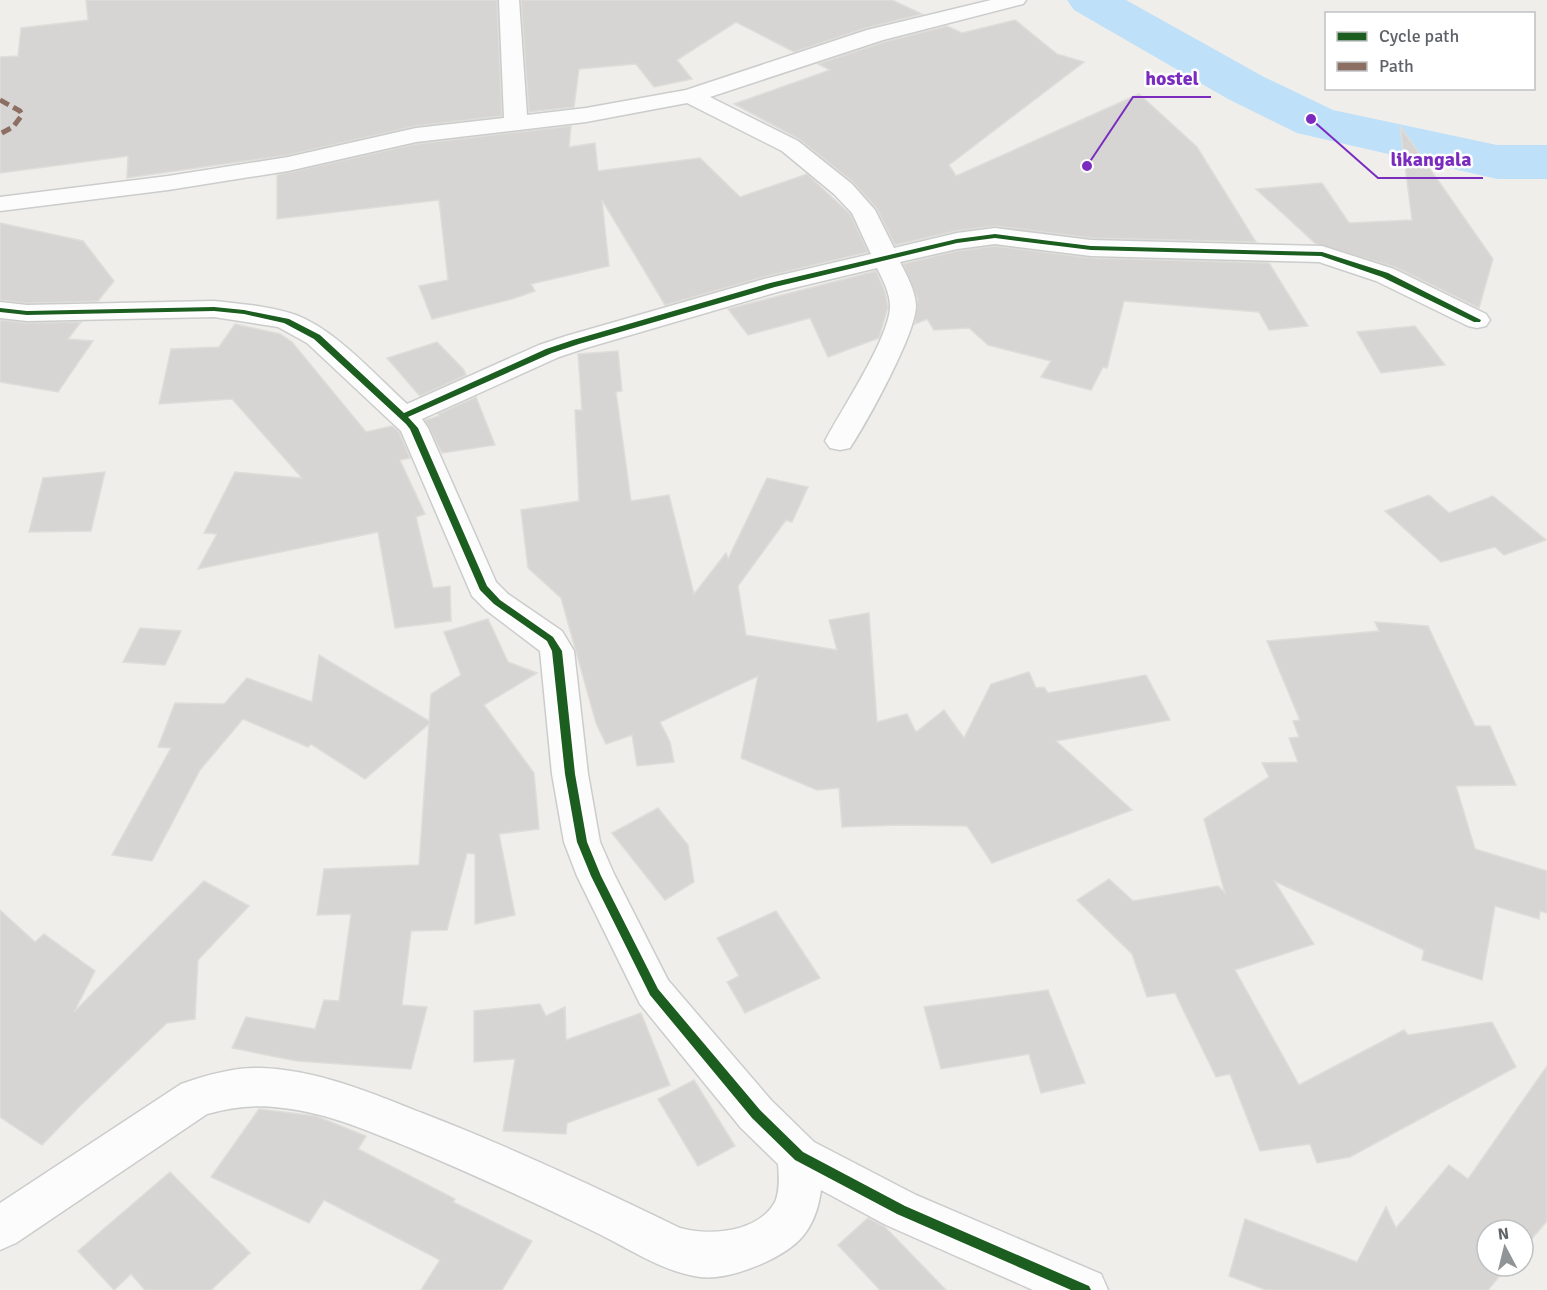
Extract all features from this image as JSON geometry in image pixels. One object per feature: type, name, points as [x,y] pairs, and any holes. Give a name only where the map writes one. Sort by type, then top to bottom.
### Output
[{"type":"street","points":[[509,0],[516,122]]},
{"type":"street","points":[[0,204],[168,183],[277,166],[416,135],[586,115],[690,96],[875,35],[1016,0]]},
{"type":"street","points":[[690,96],[790,146],[843,189],[863,210],[899,287],[903,300],[902,314],[894,337],[840,441]]},
{"type":"street","points":[[402,417],[549,351],[576,342],[773,285],[884,257],[957,241],[995,236],[1091,248],[1322,254],[1385,275],[1477,320]]},
{"type":"street","points":[[0,310],[27,313],[214,309],[244,312],[286,321],[317,337],[414,428],[483,588],[497,602],[550,639],[557,651],[570,774],[582,842],[596,876],[654,992],[756,1114],[799,1156],[900,1210],[1085,1290]]},
{"type":"street","points":[[0,1228],[196,1098],[227,1090],[262,1086],[301,1091],[339,1100],[511,1169],[675,1248],[702,1255],[734,1251],[782,1229],[794,1212],[800,1191],[799,1156]]},
{"type":"building","points":[[86,0],[497,0],[502,116],[416,126],[288,155],[127,178],[128,156],[0,173],[0,57],[18,56],[21,28],[88,20]]},
{"type":"building","points":[[521,0],[892,0],[922,14],[866,28],[794,52],[736,22],[677,60],[692,79],[654,87],[636,64],[579,69],[574,107],[529,112]]},
{"type":"building","points":[[1015,20],[1057,54],[1084,62],[949,165],[956,176],[1139,94],[1197,147],[1256,242],[1091,238],[995,226],[956,231],[895,245],[877,209],[853,182],[799,139],[734,104],[830,70],[818,64],[884,42],[947,26],[962,33]]},
{"type":"building","points":[[571,126],[569,147],[595,143],[598,171],[700,158],[740,197],[807,174],[850,214],[868,252],[763,277],[665,305],[602,200],[609,266],[531,284],[535,291],[432,319],[419,286],[448,280],[439,200],[277,219],[277,175],[416,144]]},
{"type":"building","points":[[1400,126],[1493,259],[1479,308],[1395,267],[1316,244],[1256,189],[1322,183],[1349,223],[1412,220]]},
{"type":"building","points":[[0,223],[83,241],[114,281],[98,301],[27,303],[0,300]]},
{"type":"building","points":[[995,246],[1091,258],[1269,263],[1308,326],[1269,330],[1259,312],[1124,301],[1107,368],[1103,367],[1091,390],[1041,377],[1051,361],[988,345],[969,328],[934,330],[927,319],[915,324],[918,299],[903,264],[957,251]]},
{"type":"building","points":[[876,271],[885,292],[888,307],[879,338],[828,357],[810,318],[748,335],[728,309]]},
{"type":"building","points":[[0,320],[27,323],[81,322],[68,339],[93,341],[58,392],[0,382]]},
{"type":"building","points":[[235,324],[280,334],[292,342],[366,432],[392,426],[399,432],[410,458],[400,460],[425,514],[416,517],[433,588],[450,586],[451,621],[395,628],[378,532],[198,569],[217,534],[204,533],[235,472],[302,478],[232,399],[159,404],[171,349],[219,347]]},
{"type":"building","points":[[1415,326],[1445,365],[1381,373],[1357,332]]},
{"type":"building","points":[[437,342],[466,375],[420,396],[387,358]]},
{"type":"building","points":[[618,351],[622,391],[616,392],[631,501],[669,495],[694,594],[726,553],[728,559],[767,478],[808,487],[792,522],[786,520],[738,586],[746,635],[837,650],[829,620],[869,613],[877,722],[907,714],[916,732],[944,710],[964,738],[991,684],[1029,672],[1036,688],[1044,687],[1048,693],[1146,675],[1170,720],[1056,741],[1132,810],[992,863],[967,826],[842,827],[839,788],[817,790],[741,758],[758,676],[660,722],[670,742],[674,762],[637,766],[632,735],[606,744],[596,723],[561,598],[528,568],[521,510],[579,501],[575,410],[582,410],[578,354]]},
{"type":"building","points":[[476,397],[495,445],[442,453],[425,420],[439,416],[438,414]]},
{"type":"building","points":[[105,472],[91,531],[29,532],[43,478]]},
{"type":"building","points":[[1429,495],[1449,513],[1493,496],[1546,540],[1504,555],[1495,547],[1441,562],[1385,511]]},
{"type":"building","points":[[488,619],[508,662],[537,673],[484,705],[534,773],[539,829],[499,834],[515,915],[475,924],[475,854],[467,853],[447,930],[411,931],[402,1005],[427,1007],[411,1069],[297,1061],[232,1048],[246,1017],[315,1029],[324,1000],[339,1001],[351,914],[317,915],[324,869],[419,865],[429,724],[365,779],[311,744],[308,747],[243,719],[200,770],[152,861],[112,855],[171,748],[158,747],[175,703],[224,704],[247,678],[312,702],[319,655],[429,721],[431,694],[461,675],[444,632]]},
{"type":"building","points":[[1375,622],[1428,626],[1475,726],[1490,726],[1516,785],[1456,786],[1475,849],[1547,871],[1547,913],[1540,911],[1539,919],[1495,906],[1482,980],[1422,960],[1424,950],[1274,881],[1314,944],[1235,970],[1299,1085],[1404,1030],[1408,1035],[1492,1022],[1516,1067],[1350,1157],[1317,1163],[1310,1144],[1260,1151],[1230,1074],[1216,1077],[1175,993],[1147,997],[1132,954],[1077,900],[1109,879],[1133,901],[1218,886],[1225,893],[1204,819],[1269,777],[1262,763],[1298,762],[1289,738],[1299,737],[1293,721],[1300,720],[1267,641],[1379,631]]},
{"type":"building","points":[[140,628],[181,631],[165,665],[123,662]]},
{"type":"building","points":[[658,808],[688,845],[694,882],[665,900],[612,833]]},
{"type":"building","points":[[204,881],[249,906],[198,960],[195,1019],[167,1023],[42,1145],[0,1117],[0,910],[35,942],[44,934],[95,971],[74,1012]]},
{"type":"building","points":[[776,911],[820,978],[745,1013],[727,982],[739,976],[717,938]]},
{"type":"building","points":[[1048,990],[1085,1083],[1041,1093],[1029,1054],[941,1069],[924,1007]]},
{"type":"building","points":[[540,1004],[546,1016],[565,1007],[566,1040],[641,1013],[670,1085],[567,1123],[566,1134],[503,1131],[515,1059],[474,1062],[474,1011]]},
{"type":"building","points":[[1547,1066],[1547,1221],[1535,1235],[1535,1218],[1475,1218],[1475,1278],[1498,1278],[1488,1290],[1266,1290],[1229,1276],[1245,1219],[1357,1262],[1386,1207],[1396,1228],[1449,1165],[1468,1179]]},
{"type":"building","points":[[694,1080],[735,1146],[698,1166],[658,1099]]},
{"type":"building","points":[[259,1109],[316,1116],[366,1136],[358,1149],[455,1199],[453,1202],[532,1241],[502,1290],[421,1290],[440,1260],[324,1200],[309,1223],[211,1177]]},
{"type":"building","points":[[170,1172],[250,1253],[211,1290],[145,1290],[131,1274],[114,1290],[78,1251]]},
{"type":"building","points":[[868,1218],[885,1227],[946,1290],[880,1290],[838,1245]]},
{"type":"waterway","points":[[1091,0],[1246,88],[1316,122],[1497,162],[1547,162]]},
{"type":"marked path","points":[[0,100],[20,111],[22,115],[13,127],[0,134]]},
{"type":"cycle path","points":[[402,417],[549,351],[576,342],[773,285],[957,241],[995,236],[1091,248],[1322,254],[1385,275],[1477,320]]},
{"type":"cycle path","points":[[0,310],[27,313],[214,309],[244,312],[286,321],[317,337],[414,428],[483,588],[497,602],[550,639],[557,651],[570,774],[582,842],[596,876],[654,992],[756,1114],[799,1156],[901,1210],[1085,1290]]},
{"type":"place","name":"likangala","points":[[1311,119]]},
{"type":"place","name":"hostel","points":[[1087,166]]}]
